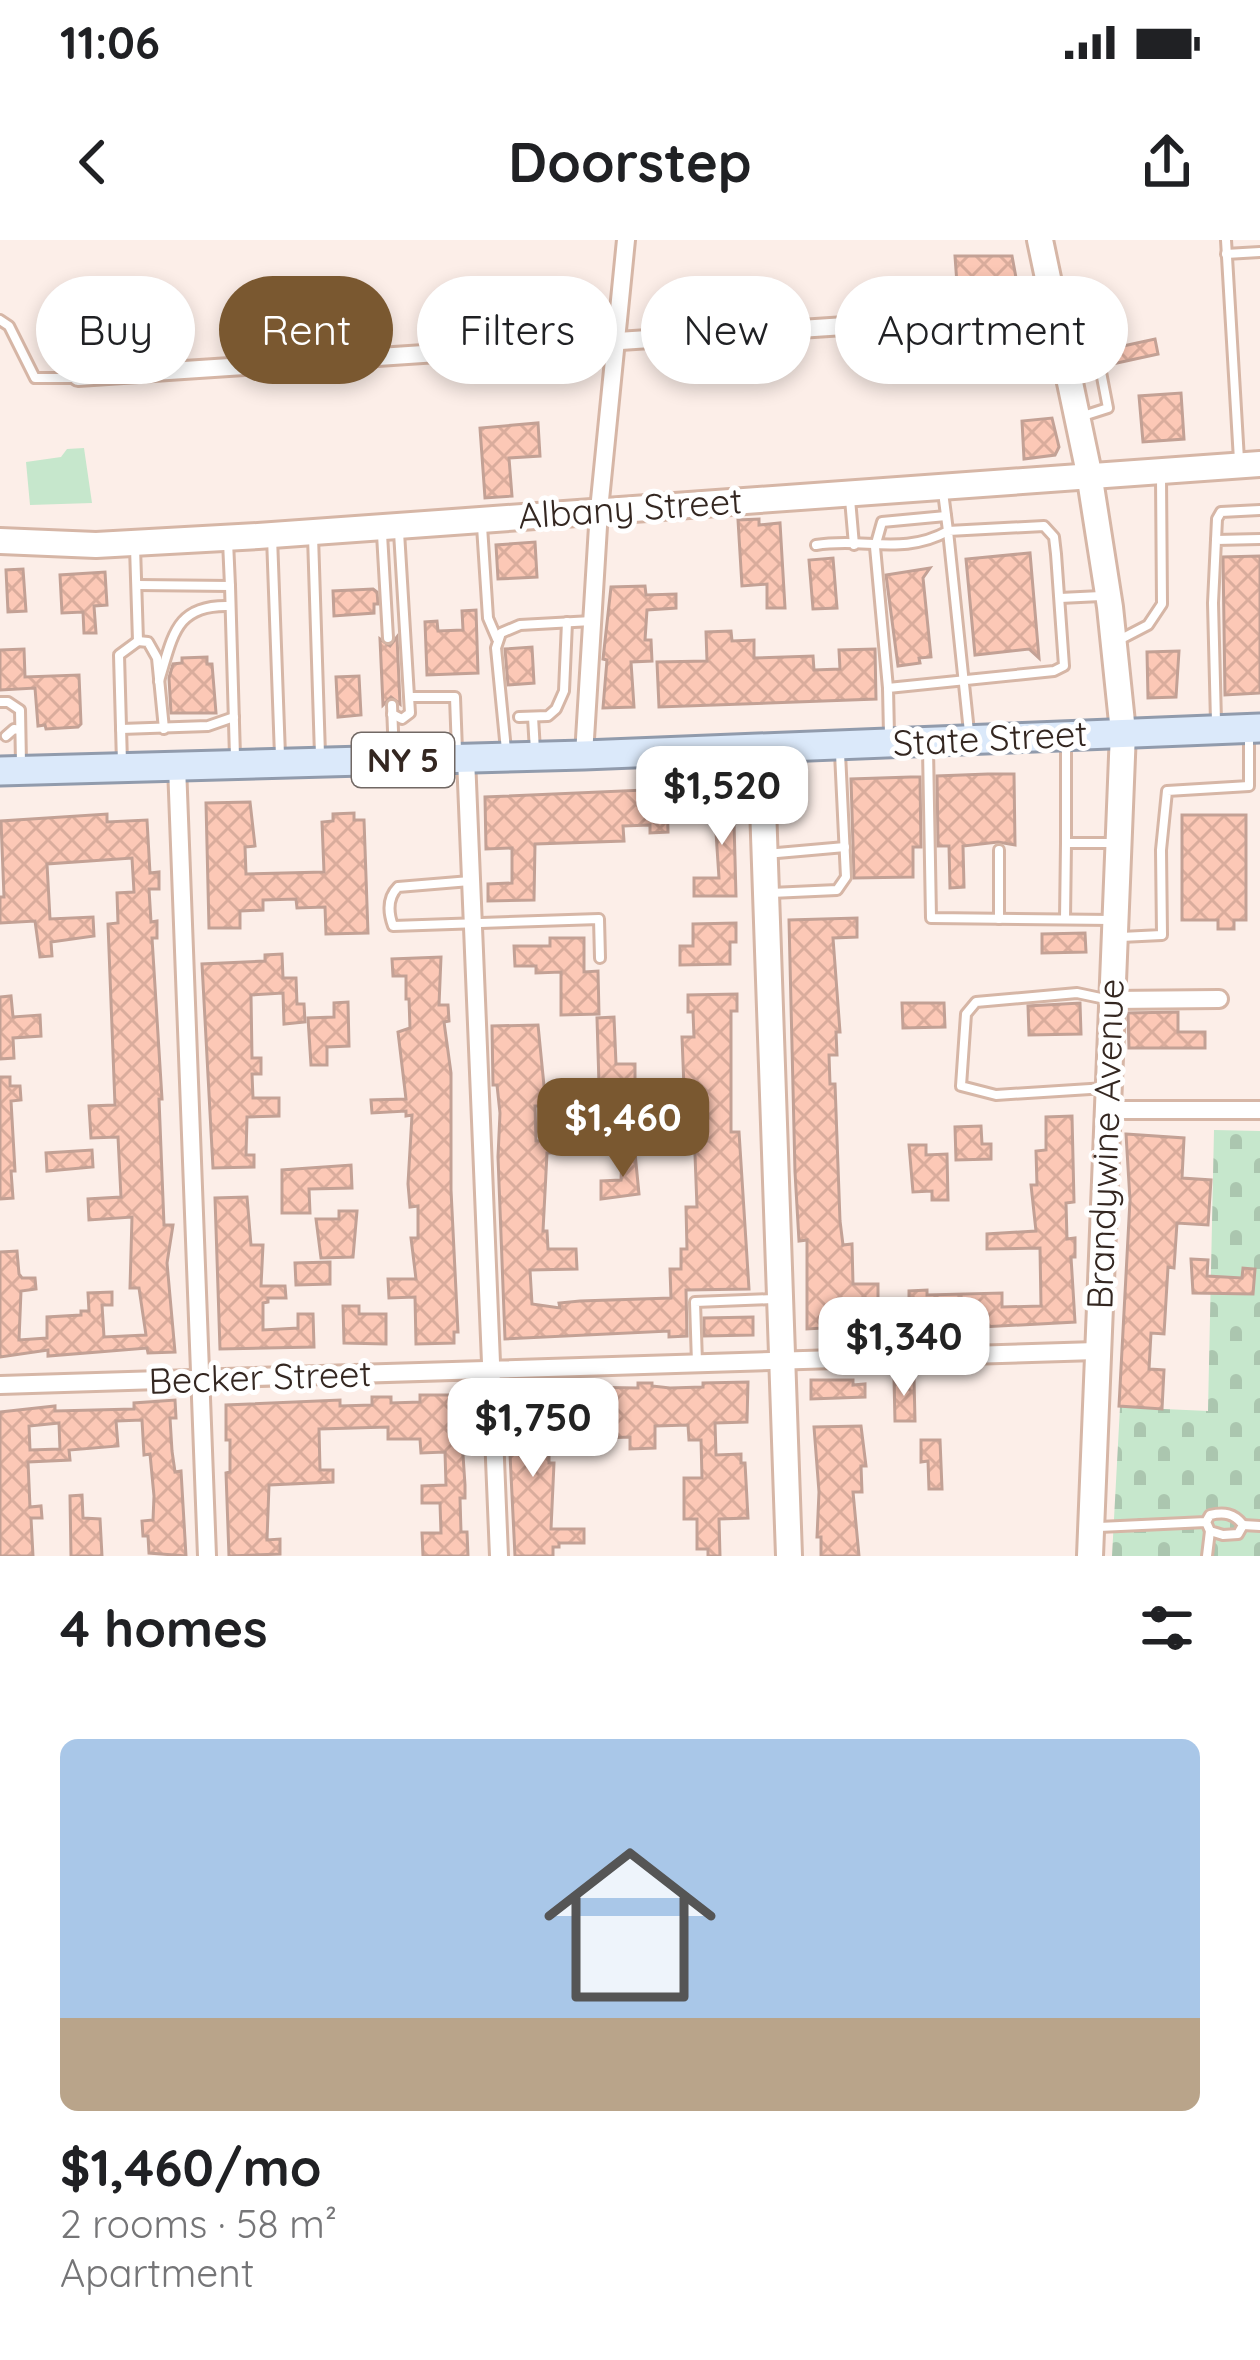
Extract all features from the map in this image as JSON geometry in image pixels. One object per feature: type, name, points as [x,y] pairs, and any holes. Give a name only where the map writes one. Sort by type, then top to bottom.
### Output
[{"type":"main road","name":"State Street","points":[[11,771],[761,749],[1254,728]]},
{"type":"street","points":[[626,240],[617,341],[835,327]]},
{"type":"street","name":"Brandywine Avenue","points":[[1040,240],[1048,276]]},
{"type":"street","points":[[195,369],[417,354]]},
{"type":"street","points":[[584,755],[599,510],[612,384]]},
{"type":"street","name":"Brandywine Avenue","points":[[1070,384],[1109,596],[1123,732],[1090,1556]]},
{"type":"street","name":"Albany Street","points":[[0,541],[135,543],[272,535],[1250,464]]},
{"type":"street","points":[[761,749],[789,1556]]},
{"type":"street","points":[[462,759],[472,881],[499,1556]]},
{"type":"street","points":[[177,766],[207,1556]]},
{"type":"street","points":[[1111,1000],[1220,999]]},
{"type":"street","points":[[1108,1099],[1260,1110]]},
{"type":"street","name":"Becker Street","points":[[0,1385],[1096,1351]]},
{"type":"lane","points":[[1226,240],[1250,464]]},
{"type":"lane","points":[[1226,254],[1260,252]]},
{"type":"lane","points":[[0,320],[9,326],[36,378]]},
{"type":"lane","points":[[1114,643],[1148,626],[1162,604],[1160,470]]},
{"type":"lane","points":[[942,484],[969,739]]},
{"type":"lane","points":[[849,491],[854,544]]},
{"type":"lane","points":[[1216,729],[1216,519],[1222,512],[1260,510]]},
{"type":"lane","points":[[890,743],[875,547],[882,522],[946,516]]},
{"type":"lane","points":[[481,519],[489,627],[497,639],[521,757]]},
{"type":"lane","points":[[388,638],[390,526]]},
{"type":"lane","points":[[390,526],[410,698],[410,712],[402,719],[392,709],[394,760]]},
{"type":"lane","points":[[817,545],[875,547],[929,542],[948,531],[1044,526],[1054,537],[1065,664],[1061,669],[888,688]]},
{"type":"lane","points":[[313,532],[320,762]]},
{"type":"lane","points":[[272,535],[280,764]]},
{"type":"lane","points":[[228,537],[235,764]]},
{"type":"lane","points":[[1216,540],[1260,539]]},
{"type":"lane","points":[[135,543],[138,641]]},
{"type":"lane","points":[[138,585],[230,586]]},
{"type":"lane","points":[[1060,598],[1109,596]]},
{"type":"lane","points":[[159,680],[178,626],[190,612],[230,606]]},
{"type":"lane","points":[[497,639],[508,628],[592,621]]},
{"type":"lane","points":[[519,717],[548,716],[556,709],[564,691],[567,622]]},
{"type":"lane","points":[[122,768],[119,656],[138,641],[152,647],[164,729]]},
{"type":"lane","points":[[564,691],[588,692]]},
{"type":"lane","points":[[410,698],[455,697],[462,759]]},
{"type":"lane","points":[[0,702],[20,710],[11,771]]},
{"type":"lane","points":[[521,757],[533,717]]},
{"type":"lane","points":[[122,729],[208,726],[234,718]]},
{"type":"lane","points":[[5,722],[17,730]]},
{"type":"lane","points":[[927,741],[931,918],[1065,920],[1162,935],[1166,790],[1249,787],[1254,728]]},
{"type":"lane","points":[[6,736],[17,730]]},
{"type":"lane","points":[[1065,920],[1066,734]]},
{"type":"lane","points":[[766,893],[837,890],[846,877],[840,746]]},
{"type":"lane","points":[[1066,842],[1118,843]]},
{"type":"lane","points":[[765,854],[845,847]]},
{"type":"lane","points":[[999,850],[999,919]]},
{"type":"lane","points":[[472,881],[398,887],[391,894],[390,918],[399,929],[599,919],[600,958]]},
{"type":"lane","points":[[1108,1099],[996,1095],[961,1086],[966,1013],[976,1002],[1077,993],[1111,1000]]},
{"type":"lane","points":[[697,1363],[695,1302],[781,1299]]},
{"type":"lane","points":[[1207,1556],[1210,1515],[1237,1516],[1243,1525]]},
{"type":"lane","points":[[1091,1527],[1208,1527],[1238,1534],[1243,1525]]},
{"type":"lane","points":[[1243,1525],[1260,1526]]},
{"type":"green space","points":[[84,448],[92,503],[30,505],[26,462]]},
{"type":"green space","points":[[1214,1130],[1260,1131],[1260,1556],[1112,1556],[1120,1407],[1208,1411]]},
{"type":"building","points":[[955,256],[1012,256],[1016,276],[956,276]]},
{"type":"building","points":[[1155,339],[1158,354],[1128,361],[1128,345]]},
{"type":"building","points":[[1181,393],[1184,439],[1143,442],[1139,396]]},
{"type":"building","points":[[1052,418],[1059,447],[1055,455],[1024,459],[1022,421]]},
{"type":"building","points":[[538,423],[540,456],[509,458],[512,496],[485,498],[480,428]]},
{"type":"building","points":[[759,519],[759,525],[780,523],[785,608],[767,608],[767,584],[742,586],[738,520]]},
{"type":"building","points":[[535,542],[537,577],[498,579],[496,545]]},
{"type":"building","points":[[1030,553],[1039,658],[1029,649],[975,655],[966,559]]},
{"type":"building","points":[[1260,556],[1260,693],[1225,695],[1223,557]]},
{"type":"building","points":[[833,558],[837,608],[813,609],[809,560]]},
{"type":"building","points":[[930,568],[923,578],[931,657],[898,666],[886,575]]},
{"type":"building","points":[[23,569],[26,611],[8,612],[6,570]]},
{"type":"building","points":[[105,572],[107,605],[94,606],[96,633],[84,633],[83,612],[62,613],[60,575]]},
{"type":"building","points":[[645,586],[646,595],[676,594],[676,608],[647,610],[645,640],[651,640],[652,661],[631,662],[634,707],[603,708],[611,587]]},
{"type":"building","points":[[373,589],[378,604],[374,604],[374,613],[334,616],[333,591]]},
{"type":"building","points":[[476,610],[478,673],[427,675],[425,622],[437,621],[438,631],[463,630],[462,611]]},
{"type":"building","points":[[731,631],[732,641],[754,640],[754,658],[813,656],[814,670],[840,669],[839,650],[875,649],[876,699],[659,707],[657,662],[707,661],[706,632]]},
{"type":"building","points":[[397,637],[400,704],[391,697],[383,705],[380,639],[390,646]]},
{"type":"building","points":[[532,647],[534,683],[508,685],[505,649]]},
{"type":"building","points":[[24,649],[25,677],[79,675],[78,727],[38,726],[35,688],[0,690],[0,650]]},
{"type":"building","points":[[1179,651],[1176,697],[1148,698],[1147,652]]},
{"type":"building","points":[[207,657],[207,664],[212,664],[216,713],[171,713],[173,664],[182,663],[182,658]]},
{"type":"building","points":[[359,676],[361,715],[338,717],[336,677]]},
{"type":"building","points":[[1014,774],[1015,845],[963,846],[964,887],[950,888],[949,846],[938,846],[937,776]]},
{"type":"building","points":[[920,777],[921,847],[913,847],[913,877],[854,878],[851,779]]},
{"type":"building","points":[[733,786],[736,896],[694,896],[694,878],[719,878],[713,787]]},
{"type":"building","points":[[667,789],[668,832],[650,833],[650,825],[623,826],[624,841],[535,844],[534,900],[488,901],[488,884],[512,883],[512,848],[486,849],[485,797]]},
{"type":"building","points":[[250,802],[255,846],[245,847],[246,874],[324,872],[322,822],[333,821],[333,814],[354,813],[354,820],[364,820],[368,933],[326,934],[325,907],[297,908],[296,899],[263,900],[263,910],[240,911],[240,928],[209,928],[206,803]]},
{"type":"building","points":[[107,814],[107,822],[147,820],[150,873],[159,872],[159,889],[149,889],[151,922],[157,921],[157,938],[152,938],[164,1225],[173,1225],[167,1263],[175,1352],[148,1353],[147,1348],[48,1356],[48,1350],[0,1357],[0,1252],[17,1251],[19,1274],[35,1278],[36,1289],[21,1291],[19,1340],[47,1338],[47,1317],[81,1315],[89,1311],[88,1293],[112,1292],[112,1305],[102,1305],[104,1337],[146,1335],[139,1288],[130,1288],[132,1217],[89,1220],[88,1199],[121,1197],[118,1137],[91,1138],[89,1106],[115,1105],[108,924],[118,923],[117,893],[134,892],[132,858],[47,864],[50,919],[93,917],[94,936],[51,942],[52,956],[40,957],[35,921],[0,923],[0,897],[4,897],[1,821]]},
{"type":"building","points":[[1182,815],[1246,815],[1246,920],[1234,920],[1234,929],[1218,929],[1218,920],[1182,920]]},
{"type":"building","points":[[857,918],[857,937],[833,938],[840,1032],[836,1032],[837,1055],[829,1055],[830,1084],[835,1084],[840,1221],[843,1245],[852,1244],[853,1284],[878,1284],[878,1302],[909,1302],[909,1291],[927,1290],[927,1295],[1002,1293],[1002,1307],[1041,1306],[1040,1248],[987,1249],[987,1234],[1036,1231],[1031,1185],[1037,1185],[1036,1151],[1046,1150],[1046,1117],[1072,1116],[1074,1202],[1066,1203],[1067,1239],[1075,1238],[1075,1257],[1071,1257],[1075,1322],[963,1328],[963,1322],[927,1322],[807,1329],[807,1240],[799,1241],[795,1172],[789,920]]},
{"type":"building","points":[[736,923],[730,964],[680,965],[680,946],[693,946],[693,924]]},
{"type":"building","points":[[1085,933],[1086,952],[1042,953],[1042,934]]},
{"type":"building","points":[[550,938],[584,938],[584,972],[598,971],[599,1014],[561,1015],[561,972],[536,973],[536,966],[515,966],[514,946],[550,946]]},
{"type":"building","points":[[282,954],[283,978],[296,978],[297,1004],[304,1004],[305,1022],[284,1024],[283,993],[251,995],[252,1058],[261,1058],[261,1074],[252,1074],[253,1098],[279,1098],[279,1116],[247,1117],[246,1155],[254,1155],[254,1167],[213,1168],[202,964],[265,961],[265,955]]},
{"type":"building","points":[[441,957],[439,1005],[448,1005],[449,1021],[444,1022],[451,1073],[458,1332],[454,1332],[454,1343],[416,1344],[415,1297],[389,1298],[388,1279],[416,1279],[411,1238],[418,1238],[418,1206],[410,1207],[408,1184],[412,1115],[406,1116],[406,1111],[372,1113],[371,1100],[406,1099],[398,1032],[410,1028],[409,999],[406,976],[393,976],[392,959]]},
{"type":"building","points":[[737,994],[737,1011],[731,1011],[731,1132],[739,1132],[749,1289],[686,1290],[687,1336],[669,1337],[669,1331],[505,1339],[500,1113],[497,1085],[493,1085],[492,1026],[538,1025],[546,1106],[535,1106],[536,1141],[569,1140],[569,1152],[547,1153],[543,1231],[547,1231],[548,1249],[576,1249],[577,1269],[530,1270],[532,1304],[560,1308],[559,1303],[580,1301],[671,1298],[670,1269],[681,1269],[681,1249],[687,1249],[686,1207],[697,1207],[694,1129],[681,1129],[679,1106],[679,1089],[684,1088],[682,1037],[694,1037],[688,995]]},
{"type":"building","points":[[11,996],[13,1017],[40,1015],[41,1036],[13,1038],[14,1058],[0,1059],[0,997]]},
{"type":"building","points":[[348,1002],[349,1046],[327,1047],[327,1065],[311,1065],[308,1018],[334,1017],[334,1003]]},
{"type":"building","points":[[902,1003],[944,1003],[945,1027],[903,1028]]},
{"type":"building","points":[[1080,1003],[1081,1034],[1029,1035],[1028,1006]]},
{"type":"building","points":[[1178,1012],[1178,1032],[1205,1032],[1205,1048],[1129,1048],[1128,1013]]},
{"type":"building","points":[[614,1017],[616,1064],[635,1064],[635,1083],[599,1084],[597,1018]]},
{"type":"building","points":[[0,1077],[10,1077],[10,1086],[20,1086],[21,1100],[11,1101],[13,1198],[0,1199]]},
{"type":"building","points":[[981,1126],[982,1144],[991,1144],[991,1159],[956,1160],[955,1127]]},
{"type":"building","points":[[1126,1134],[1184,1138],[1182,1178],[1211,1180],[1208,1225],[1177,1223],[1174,1268],[1168,1267],[1164,1334],[1151,1333],[1149,1369],[1164,1370],[1162,1409],[1119,1406],[1130,1200]]},
{"type":"building","points":[[909,1145],[926,1145],[926,1155],[947,1154],[948,1200],[932,1200],[932,1191],[913,1192]]},
{"type":"building","points":[[92,1150],[93,1167],[47,1171],[46,1153]]},
{"type":"building","points":[[635,1153],[639,1194],[601,1199],[601,1181],[621,1180],[622,1154]]},
{"type":"building","points":[[351,1165],[352,1188],[309,1189],[310,1213],[282,1213],[282,1170]]},
{"type":"building","points":[[247,1197],[251,1245],[263,1245],[261,1286],[285,1286],[286,1298],[268,1298],[263,1303],[263,1330],[298,1328],[298,1314],[313,1314],[314,1347],[220,1349],[215,1198]]},
{"type":"building","points":[[339,1211],[357,1211],[353,1257],[321,1258],[316,1219],[339,1219]]},
{"type":"building","points":[[1191,1259],[1208,1260],[1207,1276],[1242,1278],[1243,1268],[1255,1269],[1253,1294],[1193,1293]]},
{"type":"building","points":[[330,1262],[330,1284],[296,1285],[295,1263]]},
{"type":"building","points":[[343,1306],[359,1306],[359,1314],[386,1314],[386,1344],[344,1343]]},
{"type":"building","points":[[753,1317],[753,1335],[704,1336],[704,1318]]},
{"type":"building","points":[[894,1378],[914,1378],[915,1421],[895,1421]]},
{"type":"building","points":[[811,1380],[853,1380],[853,1385],[865,1384],[865,1397],[811,1399]]},
{"type":"building","points":[[748,1382],[747,1422],[715,1423],[716,1455],[741,1454],[741,1463],[745,1463],[748,1518],[719,1519],[720,1556],[708,1556],[708,1549],[697,1549],[697,1519],[684,1519],[684,1478],[702,1478],[701,1440],[689,1440],[688,1425],[655,1426],[655,1448],[630,1449],[630,1437],[605,1438],[604,1405],[579,1406],[578,1387],[638,1388],[638,1383],[652,1383],[670,1388]]},
{"type":"building","points":[[547,1392],[551,1408],[537,1408],[538,1438],[549,1438],[549,1463],[554,1463],[551,1529],[584,1529],[584,1543],[559,1543],[553,1547],[553,1556],[515,1556],[507,1393]]},
{"type":"building","points":[[420,1395],[459,1395],[465,1485],[465,1498],[460,1498],[461,1532],[467,1532],[468,1556],[423,1556],[422,1533],[441,1533],[440,1503],[422,1503],[422,1486],[446,1485],[445,1452],[421,1453],[420,1439],[388,1439],[388,1427],[319,1429],[320,1470],[333,1470],[333,1482],[269,1485],[267,1540],[280,1539],[280,1554],[229,1556],[226,1405],[340,1400],[340,1406],[372,1405],[372,1397],[391,1397],[391,1403],[420,1402]]},
{"type":"building","points":[[175,1400],[176,1418],[170,1418],[172,1451],[175,1472],[181,1471],[186,1556],[149,1553],[148,1536],[143,1536],[142,1521],[153,1520],[154,1496],[142,1420],[116,1421],[118,1446],[69,1450],[70,1460],[28,1462],[30,1507],[41,1506],[42,1518],[31,1518],[33,1556],[0,1556],[0,1412],[55,1406],[55,1411],[134,1409],[134,1403]],"holes":[[[59,1423],[60,1449],[30,1450],[29,1426]]]},
{"type":"building","points":[[861,1426],[866,1466],[861,1466],[862,1492],[853,1492],[859,1556],[821,1556],[814,1427]]},
{"type":"building","points":[[921,1440],[940,1440],[942,1489],[929,1489]]},
{"type":"building","points":[[82,1495],[83,1518],[100,1519],[102,1556],[71,1556],[70,1496]]}]
